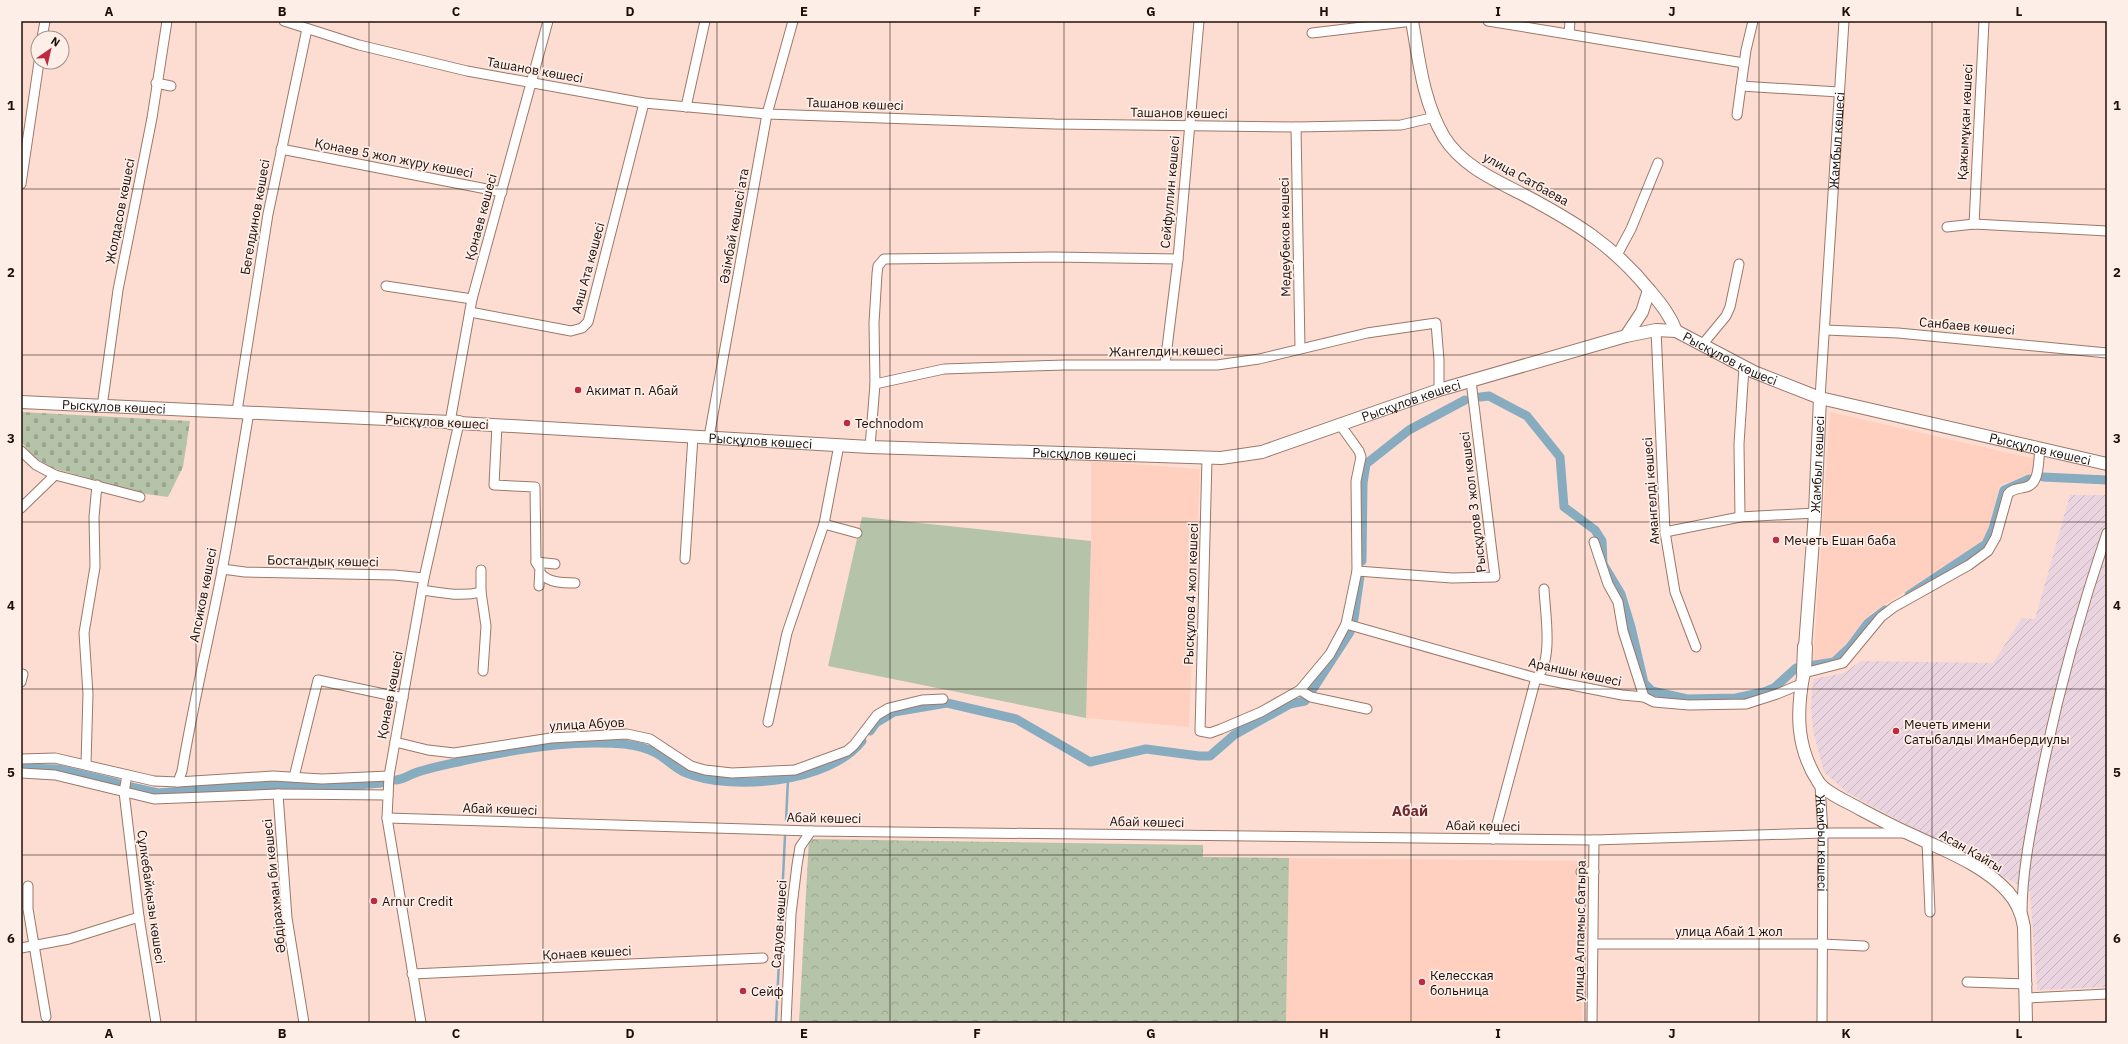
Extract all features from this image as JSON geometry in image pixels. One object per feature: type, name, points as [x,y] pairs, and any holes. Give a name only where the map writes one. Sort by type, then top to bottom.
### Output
[{"type":"main road","name":"улица Сатбаева","points":[[1412,21],[1422,81],[1435,117],[1444,137],[1452,148],[1472,166],[1574,222],[1617,255],[1665,309],[1676,331]]},
{"type":"main road","points":[[1626,336],[1642,312],[1649,290]]},
{"type":"main road","name":"Рысқұлов көшесі","points":[[21,402],[102,407],[454,422],[870,447],[1207,458],[1235,457],[1262,452],[1341,426],[1439,390],[1626,336],[1656,330],[1676,331],[1744,367],[1820,398],[2040,450],[2107,464]]},
{"type":"main road","name":"Жамбыл көшесі","points":[[1820,398],[1815,513],[1798,725],[1807,758],[1820,784]]},
{"type":"main road","name":"Асан Кайгы","points":[[1820,784],[1850,803],[1965,861],[1993,879],[2008,892],[2022,914],[2024,927],[2027,998],[2026,1023]]},
{"type":"street","name":"Жолдасов көшесі","points":[[102,407],[118,290],[152,118],[156,83],[167,21]]},
{"type":"street","name":"Ташанов көшесі","points":[[284,21],[408,58],[530,82],[644,103],[767,114],[1048,124],[1296,127],[1401,125],[1435,117]]},
{"type":"street","name":"Қонаев көшесі","points":[[421,1023],[387,818],[389,776],[424,578],[454,422],[472,299],[502,192],[530,82],[548,21]]},
{"type":"street","points":[[686,107],[705,21]]},
{"type":"street","name":"Әзімбай көшесі ата","points":[[709,437],[767,114],[793,21]]},
{"type":"street","name":"Сейфуллин көшесі","points":[[1165,364],[1178,259],[1199,21]]},
{"type":"street","points":[[1312,33],[1412,21]]},
{"type":"street","points":[[1488,21],[1516,23],[1569,34],[1744,63]]},
{"type":"street","points":[[1569,34],[1570,21]]},
{"type":"street","points":[[1737,115],[1744,63],[1753,21]]},
{"type":"street","name":"Жамбыл көшесі","points":[[1820,398],[1825,330],[1825,297],[1844,21]]},
{"type":"street","name":"Қажымұқан көшесі","points":[[1974,224],[1984,21]]},
{"type":"street","name":"Бегелдинов көшесі","points":[[243,412],[260,259],[281,149],[307,29]]},
{"type":"street","points":[[21,184],[38,70]]},
{"type":"street","points":[[156,83],[171,86]]},
{"type":"street","points":[[1742,86],[1839,92]]},
{"type":"street","name":"Аяш Ата көшесі","points":[[470,312],[572,331],[582,328],[588,322],[644,103]]},
{"type":"street","name":"Медеубеков көшесі","points":[[1296,127],[1300,348]]},
{"type":"street","name":"Қонаев 5 жол жүру көшесі","points":[[281,149],[502,192]]},
{"type":"street","points":[[1617,255],[1630,229],[1658,163]]},
{"type":"street","points":[[1947,227],[1974,224],[2107,231]]},
{"type":"street","points":[[870,447],[875,384],[874,323],[877,274],[878,266],[884,259],[1045,257],[1178,259]]},
{"type":"street","points":[[1702,345],[1726,316],[1739,264]]},
{"type":"street","points":[[386,286],[472,299]]},
{"type":"street","name":"Жангелдин көшесі","points":[[875,384],[944,370],[1066,365],[1217,365],[1259,358],[1367,333],[1436,323],[1439,360],[1439,390]]},
{"type":"street","name":"Амангелді көшесі","points":[[1656,330],[1666,532],[1675,592],[1696,647]]},
{"type":"street","name":"Санбаев көшесі","points":[[1825,330],[1898,333],[2107,353]]},
{"type":"street","points":[[1740,517],[1739,444],[1744,367]]},
{"type":"street","name":"Рысқұлов 3 жол көшесі","points":[[1357,571],[1452,578],[1495,577],[1471,381]]},
{"type":"street","name":"Апсиков көшесі","points":[[178,782],[182,771],[199,676],[222,569],[241,468],[243,412]]},
{"type":"street","points":[[497,425],[494,485],[535,487],[536,562],[539,566],[540,573],[539,586]]},
{"type":"street","points":[[1341,426],[1359,451],[1361,457],[1356,481],[1357,571],[1346,624],[1330,654],[1300,690],[1311,697],[1367,709]]},
{"type":"street","points":[[685,559],[693,436]]},
{"type":"street","points":[[768,722],[787,633],[824,524],[838,445]]},
{"type":"street","points":[[21,450],[36,465],[55,475],[140,497]]},
{"type":"street","name":"Араншы көшесі","points":[[1346,624],[1536,678],[1622,695],[1644,697],[1654,702],[1672,704],[1734,705],[1758,701],[1803,677],[1843,664],[1881,617],[1894,607],[1969,565],[1988,551],[1996,537],[2008,494],[2017,489],[2032,485],[2036,480],[2040,450]]},
{"type":"street","name":"Рысқұлов 4 жол көшесі","points":[[1207,458],[1200,731],[1210,733],[1221,729],[1261,712],[1300,690]]},
{"type":"street","points":[[21,508],[55,475]]},
{"type":"street","points":[[86,764],[88,694],[84,633],[95,567],[94,517],[98,485]]},
{"type":"street","points":[[1666,532],[1740,517],[1815,513]]},
{"type":"street","points":[[824,524],[857,534]]},
{"type":"street","points":[[2022,914],[2023,876],[2043,765],[2080,621],[2107,533]]},
{"type":"street","points":[[1594,542],[1608,584],[1618,602],[1623,631],[1644,697]]},
{"type":"street","points":[[536,562],[555,564]]},
{"type":"street","name":"Бостандық көшесі","points":[[222,569],[245,572],[394,575],[424,578]]},
{"type":"street","points":[[481,570],[481,592],[486,626],[483,671]]},
{"type":"street","points":[[540,573],[547,579],[575,583]]},
{"type":"street","points":[[1493,839],[1536,678],[1541,674],[1546,653],[1544,589]]},
{"type":"street","points":[[422,590],[441,593],[473,594],[481,592]]},
{"type":"street","points":[[294,777],[318,680],[403,698]]},
{"type":"street","name":"улица Абуов","points":[[395,742],[428,750],[454,753],[551,738],[627,734],[650,739],[691,766],[705,770],[732,774],[795,770],[846,751],[854,745],[877,715],[889,708],[922,700],[943,699]]},
{"type":"street","points":[[21,759],[54,758],[86,764],[154,781],[178,782],[273,776],[322,779],[389,776]]},
{"type":"street","points":[[21,773],[55,775],[154,799],[278,794],[388,795]]},
{"type":"street","name":"Сұлкебайқызы көшесі","points":[[127,775],[124,792],[139,917],[156,1023]]},
{"type":"street","name":"Жамбыл көшесі","points":[[1820,784],[1823,833],[1822,1023]]},
{"type":"street","name":"Әбдірахман би көшесі","points":[[278,794],[288,918],[304,1023]]},
{"type":"street","name":"Абай көшесі","points":[[387,818],[811,831],[1594,840],[1823,833],[1908,833]]},
{"type":"street","name":"Садуов көшесі","points":[[786,1023],[791,914],[797,865],[800,847],[811,831]]},
{"type":"street","name":"улица Алпамыс батыра","points":[[1592,1023],[1594,840]]},
{"type":"street","points":[[1927,842],[1930,912]]},
{"type":"street","points":[[1581,872],[1594,872]]},
{"type":"street","points":[[28,886],[28,909],[46,1017]]},
{"type":"street","points":[[21,948],[69,939],[139,917]]},
{"type":"street","name":"улица Абай 1 жол","points":[[1593,944],[1822,944],[1864,946]]},
{"type":"street","name":"Қонаев көшесі","points":[[412,974],[763,958]]},
{"type":"street","points":[[1968,982],[2026,984]]},
{"type":"street","points":[[2027,998],[2107,994]]},
{"type":"shaded area","points":[[1830,412],[2035,459],[2031,474],[2000,485],[1987,538],[1977,546],[1872,613],[1834,658],[1813,663]]},
{"type":"shaded area","points":[[1091,461],[1200,469],[1189,727],[1086,718],[1091,541]]},
{"type":"shaded area","points":[[2070,495],[2107,495],[2107,987],[2037,990],[2030,891],[1848,793],[1824,772],[1813,731],[1811,707],[1813,679],[1844,673],[1861,661],[1993,663],[2022,618],[2035,619]]},
{"type":"shaded area","points":[[1289,858],[1581,861],[1582,1023],[1286,1023]]},
{"type":"green space","points":[[21,412],[190,421],[183,467],[168,497],[146,494],[52,468],[34,457],[21,442]]},
{"type":"green space","points":[[862,517],[1091,541],[1086,718],[828,666]]},
{"type":"green space","points":[[809,839],[1203,845],[1203,857],[1289,858],[1286,1023],[799,1023]]},
{"type":"waterway","points":[[1480,397],[1489,396],[1527,416],[1560,457],[1564,507],[1595,530],[1602,541],[1603,564],[1621,594],[1631,627],[1644,683],[1652,691],[1687,699],[1736,698],[1764,692],[1774,688],[1796,668],[1834,662],[1850,647],[1868,623],[1885,610]]},
{"type":"waterway","points":[[1362,561],[1363,483],[1366,464],[1409,430],[1465,400]]},
{"type":"waterway","points":[[2043,477],[2107,480]]},
{"type":"waterway","points":[[1909,595],[1986,544],[1993,529],[2004,490],[2029,479]]},
{"type":"waterway","points":[[1354,619],[1360,576]]},
{"type":"waterway","points":[[1313,689],[1350,632]]},
{"type":"waterway","points":[[870,731],[876,723],[894,712],[947,703],[1016,719],[1090,762],[1146,749],[1210,756],[1234,735],[1290,704],[1305,701]]},
{"type":"waterway","points":[[396,780],[431,768],[478,757],[544,746],[578,743],[634,745],[660,755],[673,766],[684,772],[704,778],[727,782],[778,780],[804,775],[827,766],[847,755],[862,741]]},
{"type":"waterway","points":[[21,768],[58,769],[117,783]]},
{"type":"waterway","points":[[786,821],[788,779]]},
{"type":"waterway","points":[[131,787],[158,793],[267,785],[322,788],[381,783]]},
{"type":"waterway","points":[[776,1023],[785,836]]},
{"type":"place","name":"Акимат п. Абай","points":[[578,390]]},
{"type":"place","name":"Technodom","points":[[847,423]]},
{"type":"place","name":"Мечеть Ешан баба","points":[[1776,540]]},
{"type":"place","name":"Мечеть имени Сатыбалды Иманбердиулы","points":[[1896,731]]},
{"type":"place","name":"Arnur Credit","points":[[374,901]]},
{"type":"place","name":"Келесская больница","points":[[1422,982]]},
{"type":"place","name":"Сейф","points":[[743,991]]},
{"type":"district","name":"Абай","points":[[1410,810]]}]
